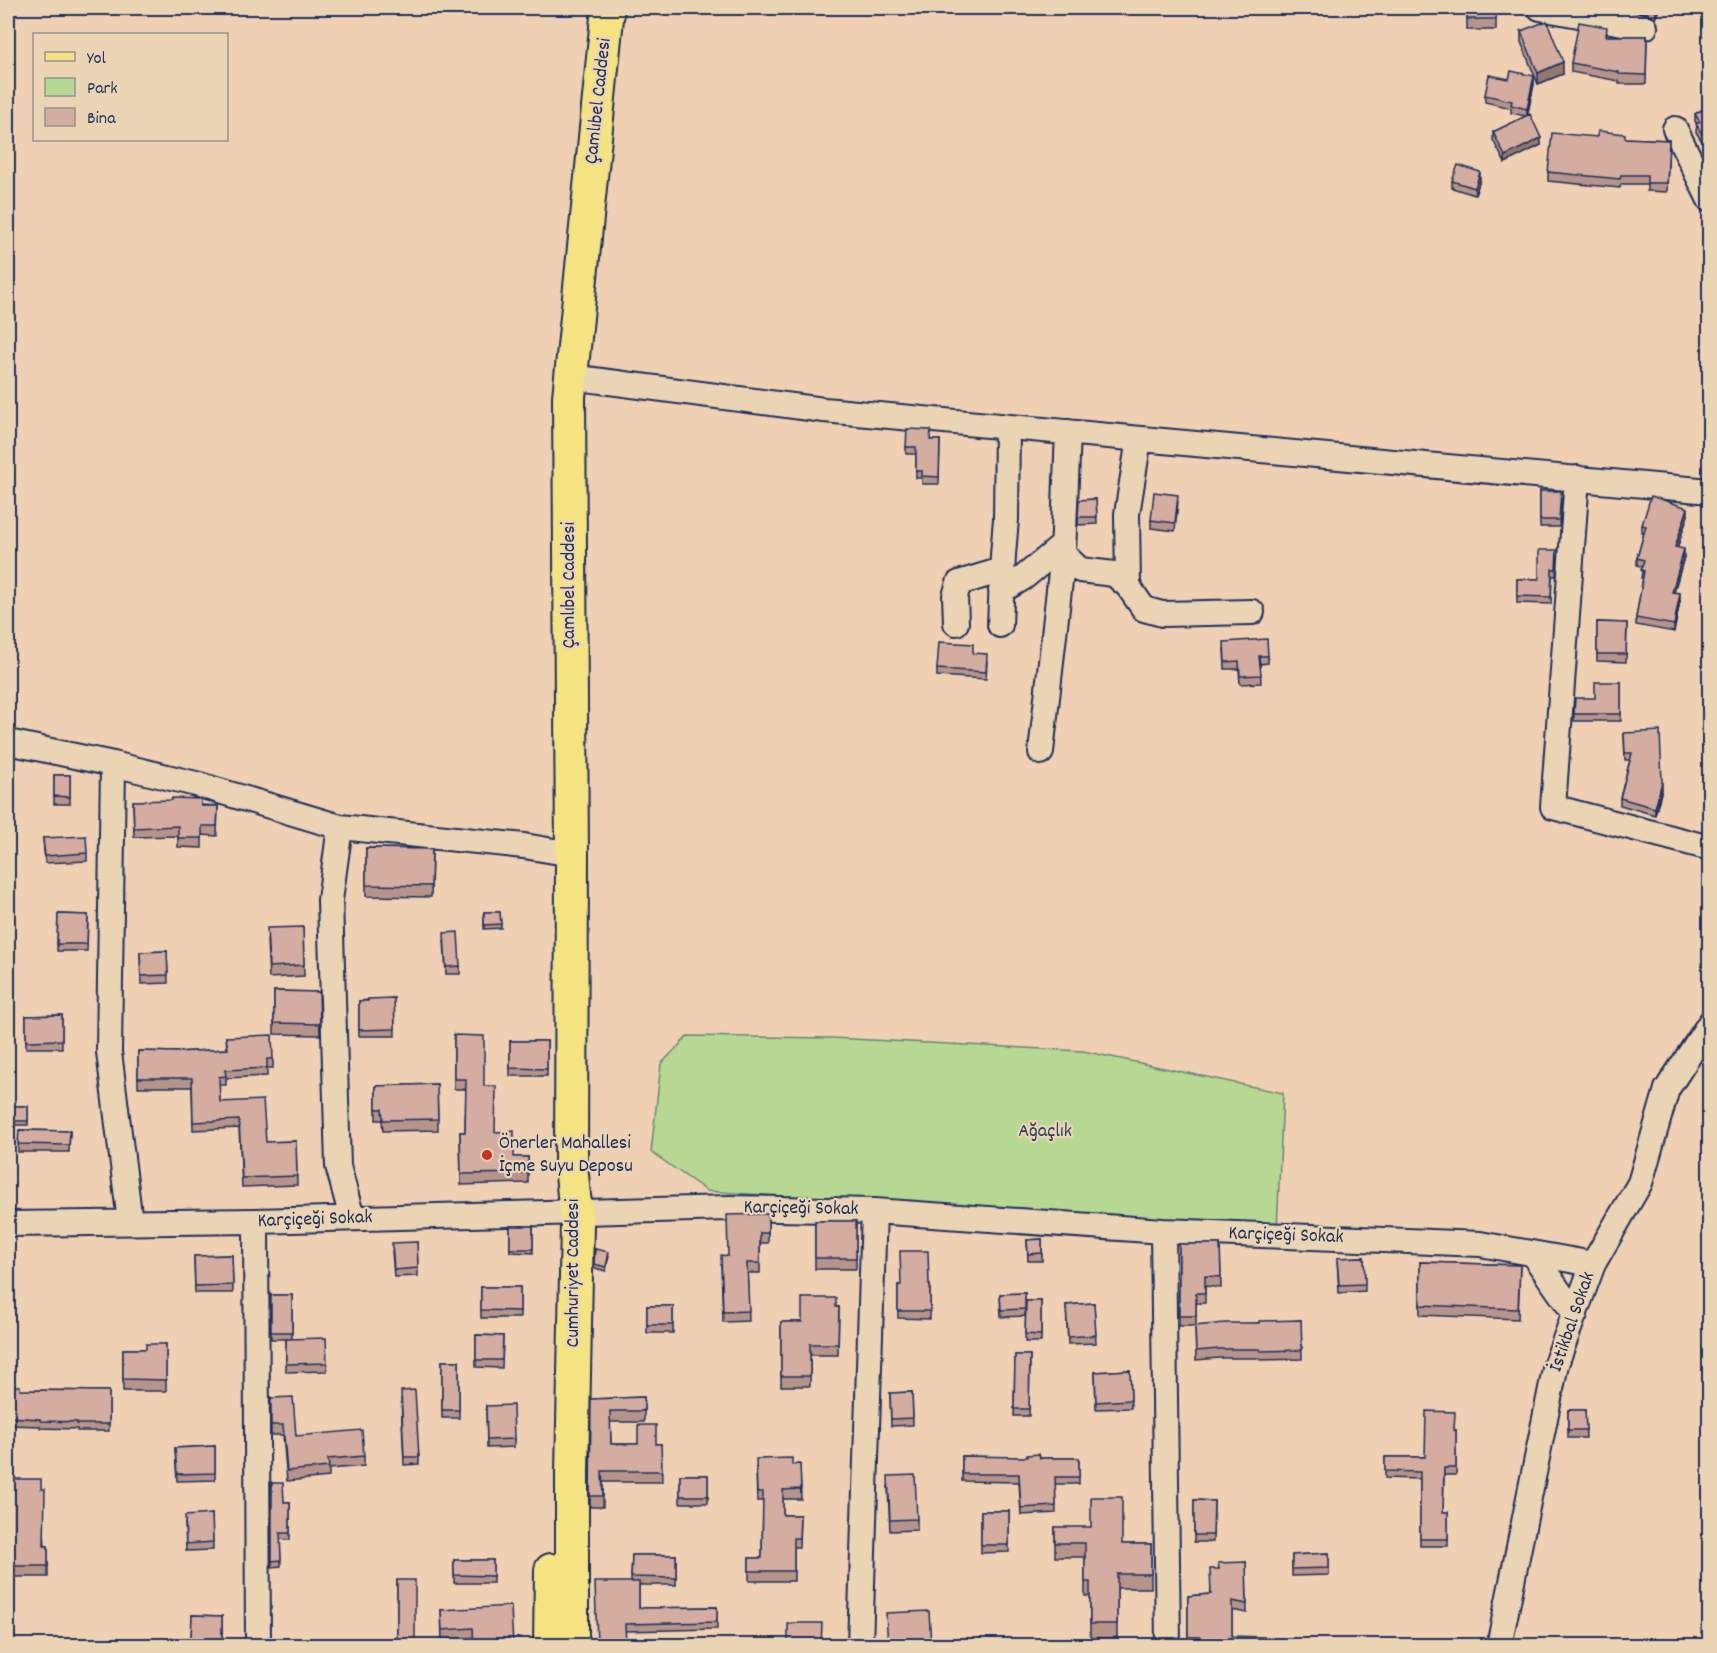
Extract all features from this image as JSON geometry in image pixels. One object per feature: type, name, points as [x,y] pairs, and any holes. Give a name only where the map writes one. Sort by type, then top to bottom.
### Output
[{"type":"main road","name":"Çamlıbel Caddesi","points":[[571,1165],[573,854],[569,409],[608,8]]},
{"type":"main road","name":"Cumhuriyet Caddesi","points":[[571,1165],[568,1212],[572,1646]]},
{"type":"main road","name":"Cumhuriyet Caddesi","points":[[550,1646],[556,1248],[568,1212]]},
{"type":"street","points":[[1540,8],[1645,27]]},
{"type":"street","points":[[1675,129],[1710,200]]},
{"type":"street","points":[[571,376],[824,410],[1710,491]]},
{"type":"street","points":[[1000,625],[1006,519],[1007,427]]},
{"type":"street","points":[[1041,752],[1063,549],[1068,432]]},
{"type":"street","points":[[1128,586],[1127,514],[1139,439]]},
{"type":"street","points":[[1577,478],[1553,807],[1710,848]]},
{"type":"street","points":[[956,623],[955,596],[959,583],[1023,578],[1063,549]]},
{"type":"street","points":[[1063,549],[1080,570],[1114,574],[1128,586],[1144,609],[1162,614],[1252,612]]},
{"type":"street","points":[[8,742],[196,784],[339,827],[524,846],[573,854]]},
{"type":"street","points":[[113,764],[109,1052],[130,1222]]},
{"type":"street","points":[[339,827],[330,900],[338,1166],[352,1218]]},
{"type":"street","name":"İstikbal Sokak","points":[[1499,1646],[1556,1364],[1593,1264],[1640,1183],[1667,1089],[1710,1023]]},
{"type":"street","name":"Karçiçeği Sokak","points":[[8,1224],[256,1221],[729,1208],[874,1211],[1162,1231],[1480,1244],[1593,1264]]},
{"type":"street","points":[[860,1646],[874,1211]]},
{"type":"street","points":[[256,1221],[258,1646]]},
{"type":"street","points":[[1162,1231],[1168,1646]]},
{"type":"street","points":[[1532,1253],[1575,1314]]},
{"type":"green space","name":"Ağaçlık","points":[[688,1036],[832,1038],[1083,1051],[1283,1093],[1277,1230],[707,1191],[651,1152],[661,1064]]},
{"type":"building","points":[[1467,8],[1496,8],[1496,19],[1467,19]]},
{"type":"building","points":[[1547,21],[1563,62],[1538,73],[1521,31]]},
{"type":"building","points":[[1579,22],[1607,27],[1606,36],[1647,36],[1646,75],[1619,74],[1619,72],[1571,63]]},
{"type":"building","points":[[1511,71],[1534,76],[1527,109],[1511,105],[1512,101],[1485,95],[1489,75],[1509,79]]},
{"type":"building","points":[[1710,105],[1710,136],[1705,139],[1696,124],[1700,122],[1695,114]]},
{"type":"building","points":[[1530,114],[1541,138],[1505,156],[1493,132]]},
{"type":"building","points":[[1598,131],[1625,134],[1625,138],[1669,140],[1667,183],[1647,183],[1647,175],[1621,175],[1620,179],[1548,172],[1552,133],[1597,137]]},
{"type":"building","points":[[1458,165],[1480,172],[1475,188],[1452,181]]},
{"type":"building","points":[[907,429],[931,430],[930,440],[940,440],[939,477],[922,476],[922,471],[916,471],[916,447],[906,447]]},
{"type":"building","points":[[1540,491],[1561,491],[1559,520],[1540,520]]},
{"type":"building","points":[[1154,492],[1178,495],[1175,523],[1151,520]]},
{"type":"building","points":[[1651,496],[1688,508],[1675,547],[1684,549],[1672,592],[1680,593],[1674,625],[1636,618],[1644,571],[1641,570],[1644,560],[1637,558],[1646,526],[1642,525]]},
{"type":"building","points":[[1096,499],[1097,517],[1078,517],[1079,500]]},
{"type":"building","points":[[1539,550],[1557,550],[1556,569],[1552,569],[1551,597],[1517,596],[1517,579],[1539,579]]},
{"type":"building","points":[[1597,622],[1627,623],[1626,654],[1597,654]]},
{"type":"building","points":[[1267,639],[1268,656],[1259,656],[1261,675],[1240,676],[1239,661],[1225,662],[1224,642]]},
{"type":"building","points":[[939,642],[973,644],[973,653],[987,654],[986,672],[937,669]]},
{"type":"building","points":[[1710,666],[1710,714],[1705,714]]},
{"type":"building","points":[[1595,682],[1621,682],[1621,714],[1574,714],[1575,698],[1595,698]]},
{"type":"building","points":[[1660,731],[1662,782],[1655,808],[1620,798],[1632,753],[1625,753],[1624,733]]},
{"type":"building","points":[[54,775],[70,775],[70,797],[54,796]]},
{"type":"building","points":[[172,798],[201,799],[201,806],[218,806],[217,826],[202,826],[202,838],[178,838],[178,826],[134,828],[133,801],[172,800]]},
{"type":"building","points":[[86,836],[87,853],[45,856],[43,838]]},
{"type":"building","points":[[366,848],[432,849],[431,886],[366,885]]},
{"type":"building","points":[[484,912],[500,912],[501,924],[484,925]]},
{"type":"building","points":[[58,914],[88,915],[87,944],[57,944]]},
{"type":"building","points":[[303,927],[304,965],[269,967],[267,928]]},
{"type":"building","points":[[458,932],[460,966],[446,967],[444,933]]},
{"type":"building","points":[[167,951],[168,975],[141,976],[140,952]]},
{"type":"building","points":[[274,991],[319,992],[320,1024],[274,1023]]},
{"type":"building","points":[[394,998],[395,1029],[359,1030],[359,1001]]},
{"type":"building","points":[[62,1015],[62,1040],[26,1041],[26,1016]]},
{"type":"building","points":[[272,1035],[273,1059],[267,1059],[267,1068],[225,1070],[226,1076],[219,1077],[220,1102],[263,1100],[266,1142],[296,1141],[297,1176],[242,1178],[239,1120],[193,1122],[192,1078],[138,1078],[138,1051],[177,1052],[228,1049],[226,1037]]},
{"type":"building","points":[[454,1035],[484,1036],[484,1086],[496,1086],[495,1132],[514,1131],[514,1157],[528,1157],[528,1173],[461,1174],[460,1132],[465,1132],[466,1079],[454,1079]]},
{"type":"building","points":[[510,1041],[547,1041],[547,1069],[510,1068]]},
{"type":"building","points":[[437,1084],[438,1119],[383,1120],[382,1109],[376,1109],[376,1086]]},
{"type":"building","points":[[11,1106],[28,1106],[28,1121],[11,1121]]},
{"type":"building","points":[[19,1130],[70,1131],[69,1145],[18,1144]]},
{"type":"building","points":[[768,1214],[768,1233],[760,1233],[760,1263],[747,1263],[749,1311],[723,1312],[721,1255],[728,1256],[727,1215]]},
{"type":"building","points":[[815,1221],[856,1221],[856,1258],[815,1258]]},
{"type":"building","points":[[510,1226],[533,1226],[533,1249],[510,1249]]},
{"type":"building","points":[[1042,1239],[1042,1253],[1028,1254],[1027,1240]]},
{"type":"building","points":[[417,1242],[418,1268],[394,1270],[392,1243]]},
{"type":"building","points":[[1179,1244],[1220,1244],[1221,1277],[1205,1276],[1205,1293],[1196,1293],[1196,1316],[1179,1316]]},
{"type":"building","points":[[595,1249],[609,1252],[606,1267],[594,1264]]},
{"type":"building","points":[[900,1251],[928,1251],[930,1311],[898,1311],[898,1285],[901,1285]]},
{"type":"building","points":[[232,1255],[233,1285],[195,1286],[194,1256]]},
{"type":"building","points":[[1364,1257],[1365,1284],[1339,1285],[1337,1258]]},
{"type":"building","points":[[1420,1262],[1520,1265],[1518,1309],[1420,1305]]},
{"type":"building","points":[[481,1287],[520,1287],[520,1311],[481,1310]]},
{"type":"building","points":[[1025,1293],[1025,1309],[1001,1310],[1000,1294]]},
{"type":"building","points":[[271,1295],[292,1295],[292,1332],[271,1332]]},
{"type":"building","points":[[802,1298],[836,1298],[836,1307],[839,1307],[838,1344],[810,1344],[810,1376],[781,1376],[781,1322],[802,1322]]},
{"type":"building","points":[[1026,1301],[1041,1301],[1041,1335],[1025,1334]]},
{"type":"building","points":[[1094,1303],[1096,1335],[1068,1337],[1066,1305]]},
{"type":"building","points":[[647,1306],[673,1306],[673,1325],[647,1325]]},
{"type":"building","points":[[1301,1320],[1302,1350],[1196,1351],[1195,1326]]},
{"type":"building","points":[[476,1335],[503,1336],[502,1360],[476,1360]]},
{"type":"building","points":[[8,1336],[9,1386],[20,1386],[20,1390],[109,1391],[109,1424],[77,1424],[77,1422],[8,1417]]},
{"type":"building","points":[[326,1338],[327,1363],[286,1364],[286,1339]]},
{"type":"building","points":[[146,1344],[166,1344],[166,1380],[123,1379],[123,1349],[146,1349]]},
{"type":"building","points":[[1015,1355],[1030,1355],[1029,1409],[1014,1409]]},
{"type":"building","points":[[442,1361],[459,1361],[459,1410],[442,1410]]},
{"type":"building","points":[[1130,1370],[1131,1400],[1096,1402],[1095,1372]]},
{"type":"building","points":[[415,1390],[419,1457],[404,1457],[401,1391]]},
{"type":"building","points":[[912,1392],[913,1418],[891,1419],[890,1393]]},
{"type":"building","points":[[293,1397],[296,1436],[362,1430],[364,1456],[328,1459],[329,1467],[287,1471],[283,1425],[271,1425],[271,1398]]},
{"type":"building","points":[[644,1397],[644,1411],[610,1411],[611,1444],[638,1444],[638,1425],[656,1425],[656,1444],[661,1444],[662,1471],[602,1471],[603,1496],[590,1496],[591,1399]]},
{"type":"building","points":[[513,1405],[514,1439],[487,1440],[486,1406]]},
{"type":"building","points":[[1568,1410],[1585,1410],[1586,1430],[1568,1430]]},
{"type":"building","points":[[1426,1411],[1455,1412],[1456,1468],[1444,1468],[1443,1512],[1448,1512],[1448,1539],[1420,1539],[1420,1472],[1385,1471],[1385,1457],[1425,1457]]},
{"type":"building","points":[[215,1446],[215,1473],[177,1474],[175,1448]]},
{"type":"building","points":[[1039,1454],[1040,1458],[1079,1458],[1079,1477],[1055,1477],[1056,1506],[1021,1508],[1019,1474],[962,1474],[962,1456],[1027,1457],[1027,1455]]},
{"type":"building","points":[[792,1458],[792,1465],[800,1464],[801,1489],[783,1490],[783,1515],[800,1515],[799,1538],[794,1538],[794,1571],[749,1571],[749,1558],[762,1558],[763,1492],[757,1492],[756,1459]]},
{"type":"building","points":[[680,1475],[708,1475],[708,1496],[680,1496]]},
{"type":"building","points":[[915,1475],[917,1519],[890,1520],[888,1476]]},
{"type":"building","points":[[8,1479],[41,1479],[41,1489],[45,1489],[44,1546],[48,1546],[48,1566],[8,1566]]},
{"type":"building","points":[[272,1483],[283,1483],[284,1502],[290,1502],[290,1533],[280,1533],[281,1560],[272,1561]]},
{"type":"building","points":[[1091,1497],[1122,1497],[1122,1544],[1151,1544],[1151,1574],[1117,1574],[1117,1624],[1090,1624],[1090,1582],[1085,1582],[1085,1543],[1055,1543],[1055,1527],[1091,1527]]},
{"type":"building","points":[[1194,1500],[1214,1501],[1213,1535],[1194,1535]]},
{"type":"building","points":[[981,1511],[1009,1511],[1009,1545],[981,1545]]},
{"type":"building","points":[[212,1514],[213,1542],[186,1544],[185,1516]]},
{"type":"building","points":[[1329,1553],[1329,1568],[1292,1569],[1292,1555]]},
{"type":"building","points":[[632,1555],[676,1555],[676,1578],[631,1577]]},
{"type":"building","points":[[454,1560],[493,1560],[493,1576],[454,1575]]},
{"type":"building","points":[[1246,1562],[1247,1604],[1232,1601],[1232,1636],[1264,1637],[1264,1646],[1200,1646],[1200,1637],[1188,1637],[1188,1596],[1211,1594],[1210,1569],[1219,1569],[1218,1563]]},
{"type":"building","points":[[397,1580],[415,1580],[415,1646],[402,1646],[402,1640],[397,1640]]},
{"type":"building","points":[[595,1582],[639,1582],[639,1608],[717,1607],[717,1622],[625,1624],[626,1644],[597,1646]]},
{"type":"building","points":[[511,1606],[513,1646],[474,1646],[473,1628],[442,1630],[441,1610]]},
{"type":"building","points":[[929,1611],[931,1646],[888,1646],[886,1613]]},
{"type":"building","points":[[8,1612],[12,1612],[11,1640],[8,1640]]},
{"type":"building","points":[[192,1615],[222,1616],[222,1639],[191,1640]]},
{"type":"building","points":[[822,1623],[821,1646],[788,1646],[788,1624]]},
{"type":"place","name":"Önerler Mahallesi İçme Suyu Deposu","points":[[487,1155]]}]
